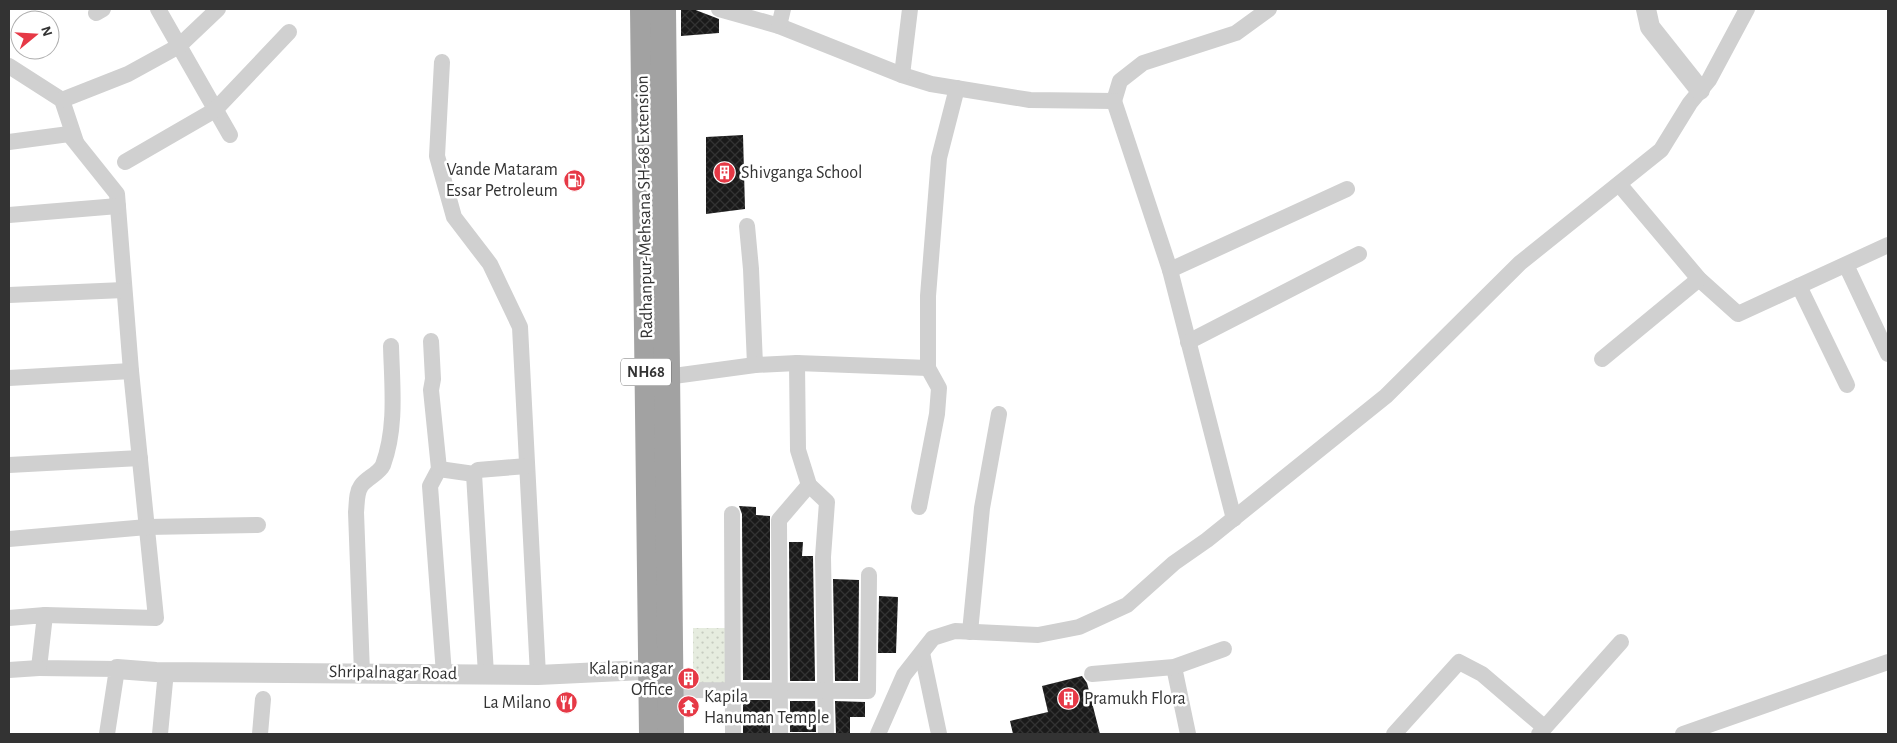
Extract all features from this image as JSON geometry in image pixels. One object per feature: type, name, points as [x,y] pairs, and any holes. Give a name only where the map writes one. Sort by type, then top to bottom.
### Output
[{"type":"highway","name":"Radhanpur-Mehsana SH-68 Extension","points":[[643,9],[664,676],[652,734]]},
{"type":"highway","name":"NH68","points":[[656,378],[663,9]]},
{"type":"highway","name":"NH68","points":[[664,676],[671,734]]},
{"type":"street","points":[[158,9],[230,135]]},
{"type":"street","points":[[62,100],[128,74],[179,46],[218,9]]},
{"type":"street","points":[[719,9],[779,26],[902,75],[956,88],[1030,100],[1114,101]]},
{"type":"street","points":[[779,26],[782,9]]},
{"type":"street","points":[[902,75],[910,9]]},
{"type":"street","points":[[1234,520],[1170,270],[1114,101],[1120,81],[1143,63],[1236,33],[1269,9]]},
{"type":"street","points":[[1646,9],[1650,27],[1700,90]]},
{"type":"street","points":[[878,734],[904,675],[933,638],[955,631],[1038,635],[1079,627],[1127,605],[1174,563],[1234,520],[1386,396],[1520,263],[1661,150],[1690,103],[1709,80],[1747,9]]},
{"type":"street","points":[[125,162],[215,110],[289,32]]},
{"type":"street","points":[[442,62],[437,156],[454,217],[490,264],[520,327],[538,675]]},
{"type":"street","points":[[9,66],[62,100],[76,143]]},
{"type":"street","points":[[918,507],[938,405],[939,388],[928,368],[928,296],[939,158],[956,88]]},
{"type":"street","points":[[9,142],[69,134],[116,194],[131,371],[156,618],[45,615],[9,618]]},
{"type":"street","points":[[1619,184],[1699,279],[1738,314],[1888,245]]},
{"type":"street","points":[[1170,270],[1347,189]]},
{"type":"street","points":[[9,214],[118,206]]},
{"type":"street","points":[[746,226],[752,269],[755,365]]},
{"type":"street","points":[[1188,342],[1359,254]]},
{"type":"street","points":[[1846,264],[1888,354]]},
{"type":"street","points":[[1602,359],[1699,279]]},
{"type":"street","points":[[1799,286],[1848,385]]},
{"type":"street","points":[[9,295],[124,290]]},
{"type":"street","points":[[431,340],[433,379],[430,390],[439,469],[430,486],[444,674]]},
{"type":"street","points":[[362,673],[356,512],[358,491],[362,483],[382,467],[388,445],[392,420],[391,346]]},
{"type":"street","points":[[656,378],[755,365],[797,363],[928,368]]},
{"type":"street","points":[[797,363],[798,450],[809,484],[827,502],[823,557],[826,734]]},
{"type":"street","points":[[9,378],[131,371]]},
{"type":"street","points":[[970,632],[982,508],[1000,414]]},
{"type":"street","points":[[9,465],[140,458]]},
{"type":"street","points":[[474,474],[478,470],[527,466]]},
{"type":"street","points":[[439,469],[474,474]]},
{"type":"street","points":[[474,474],[486,674]]},
{"type":"street","points":[[780,734],[779,520],[809,484]]},
{"type":"street","points":[[732,514],[733,734]]},
{"type":"street","points":[[9,539],[147,527],[258,525]]},
{"type":"street","points":[[664,676],[733,690],[868,691],[869,575]]},
{"type":"street","points":[[40,668],[45,615]]},
{"type":"street","points":[[1394,734],[1459,662],[1482,674],[1542,731],[1621,642]]},
{"type":"street","points":[[1092,674],[1174,667],[1224,649]]},
{"type":"street","points":[[922,653],[939,734]]},
{"type":"street","points":[[1683,734],[1888,662]]},
{"type":"street","points":[[1174,667],[1188,734]]},
{"type":"street","points":[[9,670],[40,668],[117,669],[107,734]]},
{"type":"street","name":"Shripalnagar Road","points":[[117,669],[156,672],[664,676]]},
{"type":"street","points":[[160,734],[166,671]]},
{"type":"street","points":[[260,734],[263,699]]},
{"type":"shaded area","points":[[693,628],[728,628],[727,683],[693,683]]},
{"type":"building","points":[[681,9],[693,9],[719,19],[719,33],[681,36]]},
{"type":"building","name":"Shivganga School","points":[[743,135],[745,209],[706,214],[706,137]]},
{"type":"building","points":[[739,506],[756,507],[756,515],[770,516],[770,680],[743,680],[742,514]]},
{"type":"building","points":[[789,542],[803,542],[802,556],[813,556],[815,681],[790,681]]},
{"type":"building","points":[[833,579],[859,580],[858,681],[835,681]]},
{"type":"building","points":[[879,596],[898,597],[896,653],[878,653]]},
{"type":"building","name":"Pramukh Flora","points":[[1082,676],[1087,683],[1100,734],[1013,734],[1010,721],[1048,712],[1042,686]]},
{"type":"building","points":[[743,700],[770,700],[770,734],[743,734]]},
{"type":"building","points":[[790,701],[815,701],[816,732],[790,732]]},
{"type":"building","points":[[835,701],[865,702],[865,717],[850,717],[850,734],[836,734]]},
{"type":"place","name":"Shivganga School","points":[[725,173]]},
{"type":"place","name":"Vande Mataram Essar Petroleum","points":[[574,180]]},
{"type":"place","name":"Kalapinagar Office","points":[[689,679]]},
{"type":"place","name":"Pramukh Flora","points":[[1068,699]]},
{"type":"place","name":"La Milano","points":[[567,703]]},
{"type":"place","name":"Kapila Hanuman Temple","points":[[688,707]]}]
